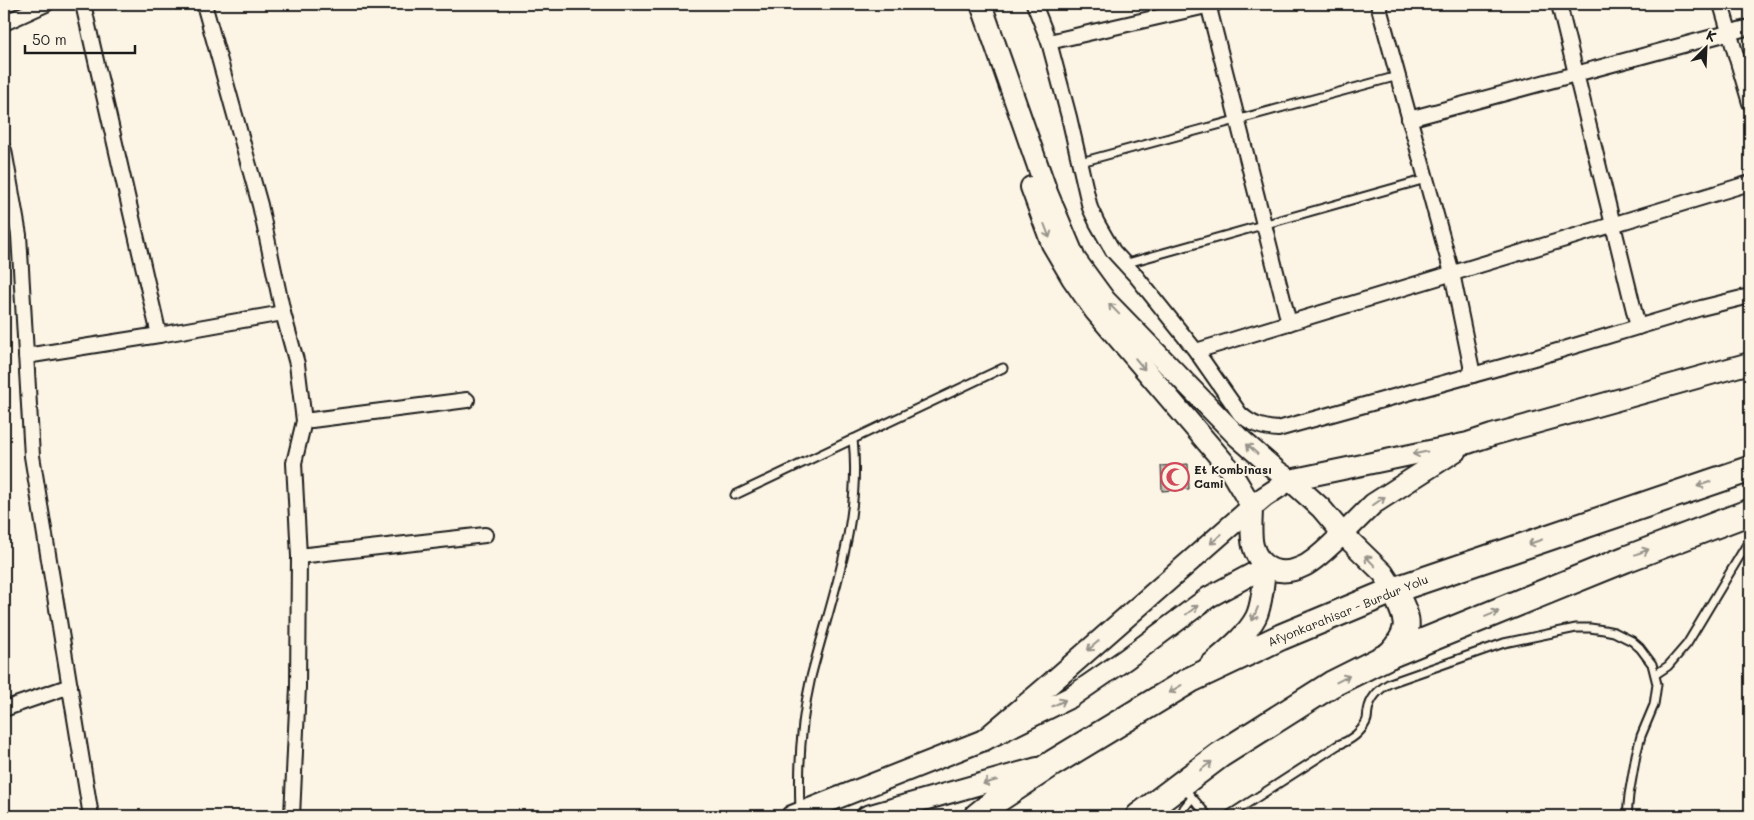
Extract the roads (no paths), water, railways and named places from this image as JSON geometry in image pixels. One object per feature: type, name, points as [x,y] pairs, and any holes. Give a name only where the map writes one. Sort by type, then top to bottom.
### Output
[{"type":"highway","name":"Afyonkarahisar - Burdur Yolu","points":[[977,816],[996,800],[1053,763],[1200,675],[1281,636],[1394,590],[1750,469]]},
{"type":"highway","points":[[1139,816],[1187,791],[1220,754],[1332,684],[1390,655],[1626,559],[1750,512]]},
{"type":"highway","points":[[1390,655],[1402,642],[1407,623],[1394,590]]},
{"type":"main road","points":[[967,4],[1052,244],[1072,278],[1095,311],[1228,467],[1252,507],[1252,544],[1257,556],[1265,567],[1279,572],[1305,565],[1343,534],[1374,504],[1468,443]]},
{"type":"main road","points":[[981,4],[1048,195],[1075,259],[1105,300],[1238,437],[1321,508],[1343,534],[1383,573],[1394,590]]},
{"type":"main road","points":[[984,740],[1264,496],[1290,480],[1468,443],[1750,363]]},
{"type":"main road","points":[[1200,675],[1237,641],[1256,616],[1263,587],[1265,567]]},
{"type":"main road","points":[[796,815],[984,740],[1071,697],[1126,659],[1209,596],[1265,567]]},
{"type":"main road","points":[[868,816],[1053,763]]},
{"type":"street","points":[[4,23],[46,4]]},
{"type":"street","points":[[83,4],[159,335]]},
{"type":"street","points":[[204,4],[260,205],[297,364],[304,421],[294,463],[299,556],[298,687],[292,816]]},
{"type":"street","points":[[1034,4],[1049,42],[1081,162],[1090,208],[1104,236],[1124,264],[1136,276],[1196,351],[1240,414],[1252,423],[1278,429],[1750,296]]},
{"type":"street","points":[[1049,42],[1210,4],[1289,323]]},
{"type":"street","points":[[1378,4],[1452,273],[1473,375]]},
{"type":"street","points":[[1559,4],[1638,327]]},
{"type":"street","points":[[1721,4],[1750,103]]},
{"type":"street","points":[[1410,118],[1750,27]]},
{"type":"street","points":[[4,150],[20,235],[32,456],[91,816]]},
{"type":"street","points":[[1196,351],[1750,183]]},
{"type":"street","points":[[26,356],[284,314]]},
{"type":"street","points":[[304,421],[467,400]]},
{"type":"street","points":[[299,556],[485,535]]},
{"type":"street","points":[[4,708],[70,686]]},
{"type":"lane","points":[[1081,162],[1398,76]]},
{"type":"lane","points":[[1124,264],[1426,179]]},
{"type":"lane","points":[[735,495],[1003,368]]},
{"type":"lane","points":[[796,815],[799,759],[806,705],[838,583],[852,515],[856,471],[853,439]]},
{"type":"lane","points":[[1656,674],[1668,666],[1687,644],[1750,539]]},
{"type":"lane","points":[[1228,816],[1338,745],[1352,738],[1367,720],[1372,699],[1390,683],[1504,643],[1576,628],[1604,630],[1624,636],[1647,655],[1656,674],[1657,695],[1641,736],[1636,755],[1627,816]]},
{"type":"lane","points":[[1181,816],[1187,791]]},
{"type":"lane","points":[[1187,791],[1208,816]]},
{"type":"place","name":"Et Kombinası Cami","points":[[1175,477]]}]
